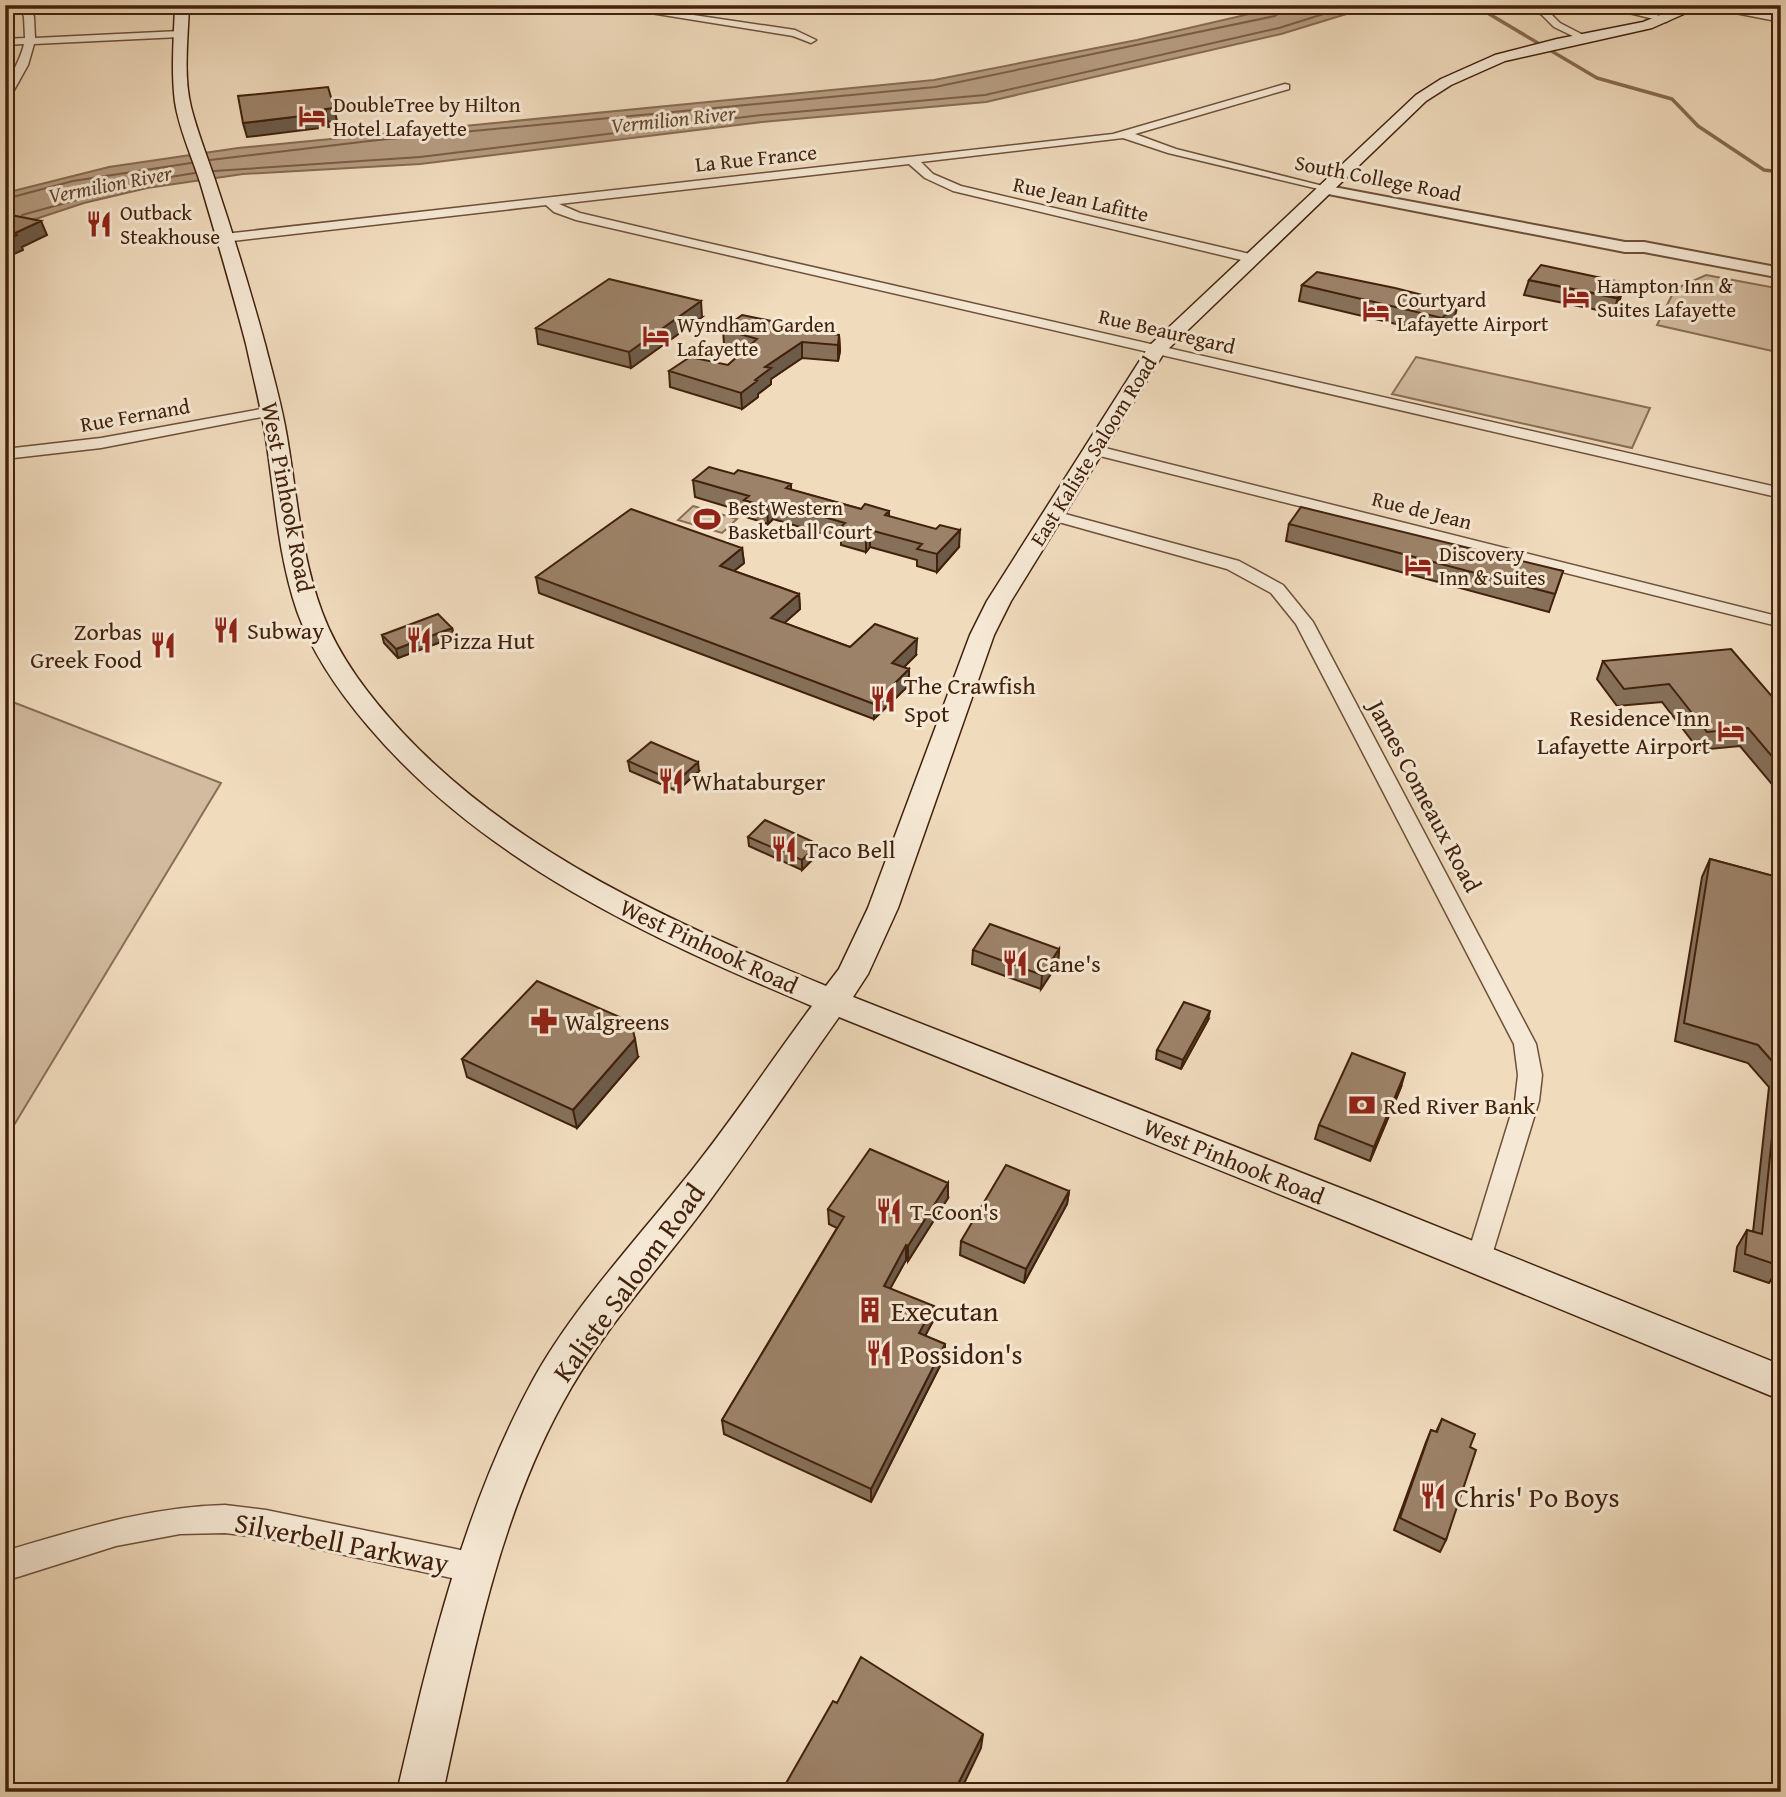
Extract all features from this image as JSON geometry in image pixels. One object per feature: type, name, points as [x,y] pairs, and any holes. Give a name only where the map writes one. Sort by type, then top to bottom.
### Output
[{"type":"main road","name":"West Pinhook Road","points":[[182,5],[180,34],[183,105],[224,238],[272,411],[292,542],[316,626],[348,683],[406,752],[491,826],[585,887],[672,932],[834,1003],[1781,1383]]},
{"type":"main road","name":"East Kaliste Saloom Road","points":[[834,1003],[852,974],[883,908],[982,635],[999,601],[1156,350],[1323,189],[1431,91],[1462,74],[1525,50],[1666,19],[1698,5]]},
{"type":"main road","name":"Kaliste Saloom Road","points":[[420,1792],[435,1715],[475,1568],[512,1465],[548,1391],[576,1347],[646,1252],[694,1194],[834,1003]]},
{"type":"street","points":[[5,97],[20,76],[31,41],[32,24],[25,5]]},
{"type":"street","points":[[604,5],[795,33],[811,40]]},
{"type":"street","points":[[1503,5],[1544,12],[1557,25],[1584,38]]},
{"type":"street","points":[[1578,5],[1617,7],[1666,19]]},
{"type":"street","points":[[1698,5],[1781,19]]},
{"type":"street","points":[[5,42],[180,34]]},
{"type":"street","name":"La Rue France","points":[[224,238],[1126,135],[1285,87]]},
{"type":"street","name":"South College Road","points":[[1126,135],[1172,151],[1323,189],[1625,247],[1644,247],[1781,273]]},
{"type":"street","name":"Rue Jean Lafitte","points":[[912,160],[929,176],[957,189],[1250,258]]},
{"type":"street","name":"Rue Beauregard","points":[[548,201],[558,209],[586,218],[1781,493]]},
{"type":"street","name":"South College Road","points":[[1625,247],[1641,255],[1781,281]]},
{"type":"street","name":"Rue Fernand","points":[[5,454],[100,443],[272,411]]},
{"type":"street","name":"Rue de Jean","points":[[1093,450],[1781,622]]},
{"type":"street","name":"James Comeaux Road","points":[[1054,516],[1094,524],[1233,565],[1277,589],[1304,622],[1525,1044],[1530,1075],[1527,1101],[1479,1260]]},
{"type":"street","name":"Silverbell Parkway","points":[[5,1566],[116,1532],[180,1520],[225,1519],[266,1524],[475,1568]]},
{"type":"shaded area","points":[[1706,275],[1781,289],[1781,353],[1657,325],[1675,289]]},
{"type":"shaded area","points":[[1416,357],[1650,408],[1632,448],[1392,394]]},
{"type":"shaded area","name":"Best Western Basketball Court","points":[[693,506],[737,519],[722,533],[678,520]]},
{"type":"shaded area","points":[[5,699],[221,783],[5,1140]]},
{"type":"water","name":"Vermilion River","points":[[1288,5],[1376,5],[1281,34],[986,102],[762,122],[420,164],[243,174],[147,188],[84,203],[5,229],[5,193],[109,167],[238,148],[934,80],[1137,40]]},
{"type":"building","points":[[328,87],[334,108],[325,109],[326,113],[243,123],[238,96]]},
{"type":"building","points":[[11,215],[41,221],[15,233],[17,235],[5,241],[5,218]]},
{"type":"building","points":[[1541,265],[1625,283],[1618,298],[1529,280]]},
{"type":"building","points":[[1317,272],[1458,304],[1442,318],[1302,285]]},
{"type":"building","points":[[609,279],[701,301],[629,352],[536,328]]},
{"type":"building","points":[[742,315],[839,335],[838,345],[802,342],[765,367],[771,368],[741,393],[669,371],[690,357],[728,365],[757,339],[723,329]]},
{"type":"building","points":[[709,467],[734,474],[738,470],[791,484],[786,488],[861,509],[865,504],[889,511],[885,515],[936,529],[940,525],[960,530],[937,554],[917,549],[922,544],[870,530],[866,534],[841,527],[845,523],[772,502],[767,507],[744,500],[749,496],[693,480]]},
{"type":"building","points":[[1301,507],[1563,571],[1555,594],[1289,524]]},
{"type":"building","points":[[631,509],[742,548],[720,566],[799,594],[771,618],[850,647],[875,624],[917,639],[892,663],[909,669],[874,704],[536,577]]},
{"type":"building","points":[[438,614],[452,628],[396,649],[382,635]]},
{"type":"building","points":[[1731,649],[1781,707],[1781,767],[1748,728],[1707,732],[1669,684],[1624,689],[1603,661]]},
{"type":"building","points":[[651,742],[698,762],[676,782],[628,761]]},
{"type":"building","points":[[765,820],[818,844],[802,860],[748,837]]},
{"type":"building","points":[[1710,859],[1781,878],[1780,1266],[1745,1254],[1747,1230],[1762,1234],[1779,1069],[1758,1045],[1684,1023]]},
{"type":"building","points":[[990,924],[1059,949],[1042,975],[973,950]]},
{"type":"building","name":"Walgreens","points":[[537,981],[631,1022],[635,1039],[573,1110],[462,1059]]},
{"type":"building","points":[[1184,1002],[1210,1011],[1183,1060],[1157,1050]]},
{"type":"building","name":"Red River Bank","points":[[1352,1053],[1405,1073],[1374,1147],[1319,1125]]},
{"type":"building","points":[[870,1149],[948,1183],[908,1246],[906,1245],[884,1286],[934,1306],[919,1333],[945,1344],[871,1489],[722,1420],[844,1217],[828,1209]]},
{"type":"building","points":[[1006,1165],[1069,1191],[1026,1269],[961,1241]]},
{"type":"building","name":"Chris' Po Boys","points":[[1442,1419],[1475,1434],[1470,1447],[1476,1450],[1446,1540],[1400,1518],[1431,1430],[1437,1432]]},
{"type":"building","points":[[861,1657],[983,1734],[954,1792],[781,1792],[833,1701],[837,1703]]},
{"type":"waterway","points":[[1474,5],[1597,78],[1672,99],[1698,126],[1764,170],[1781,172]]},
{"type":"place","name":"DoubleTree by Hilton Hotel Lafayette","points":[[312,116]]},
{"type":"place","name":"Outback Steakhouse","points":[[99,224]]},
{"type":"place","name":"Hampton Inn & Suites Lafayette","points":[[1576,297]]},
{"type":"place","name":"Courtyard Lafayette Airport","points":[[1376,311]]},
{"type":"place","name":"Wyndham Garden Lafayette","points":[[656,336]]},
{"type":"place","name":"Best Western Basketball Court","points":[[707,519]]},
{"type":"place","name":"Discovery Inn & Suites","points":[[1418,565]]},
{"type":"place","name":"Subway","points":[[226,630]]},
{"type":"place","name":"Pizza Hut","points":[[419,640]]},
{"type":"place","name":"Zorbas Greek Food","points":[[163,645]]},
{"type":"place","name":"The Crawfish Spot","points":[[883,699]]},
{"type":"place","name":"Residence Inn Lafayette Airport","points":[[1731,731]]},
{"type":"place","name":"Whataburger","points":[[671,781]]},
{"type":"place","name":"Taco Bell","points":[[784,849]]},
{"type":"place","name":"Cane's","points":[[1015,963]]},
{"type":"place","name":"Walgreens","points":[[544,1021]]},
{"type":"place","name":"Red River Bank","points":[[1362,1105]]},
{"type":"place","name":"T-Coon's","points":[[889,1211]]},
{"type":"place","name":"Executan","points":[[870,1310]]},
{"type":"place","name":"Possidon's","points":[[879,1353]]},
{"type":"place","name":"Chris' Po Boys","points":[[1433,1496]]}]
